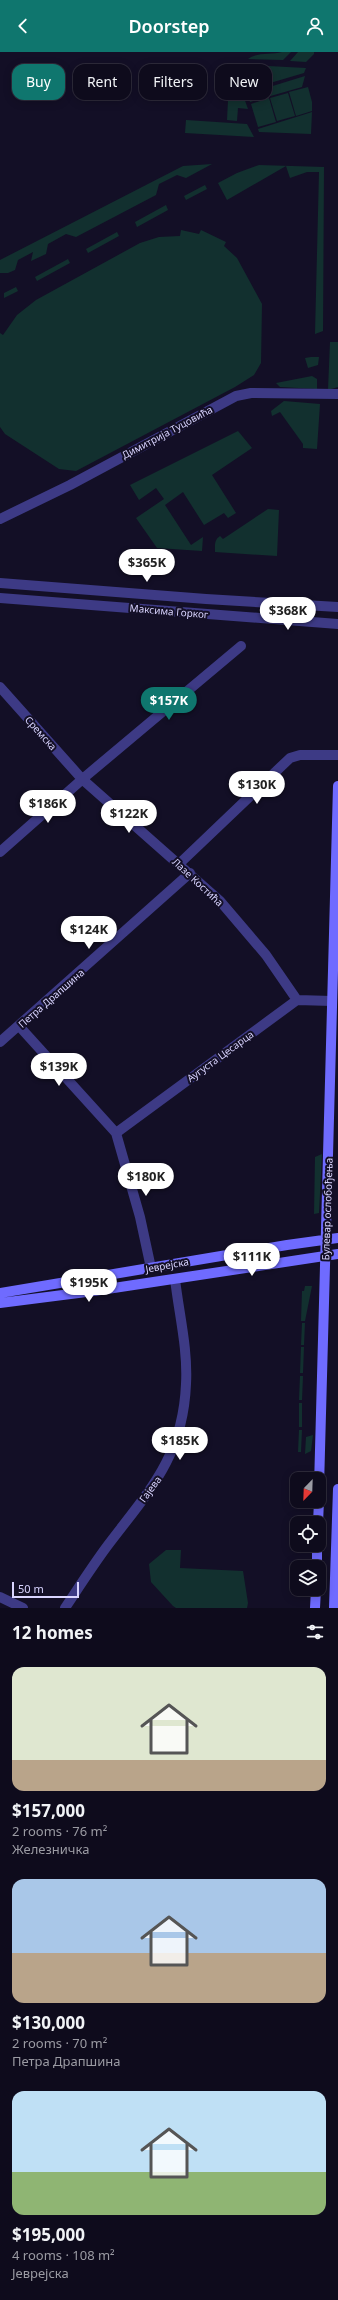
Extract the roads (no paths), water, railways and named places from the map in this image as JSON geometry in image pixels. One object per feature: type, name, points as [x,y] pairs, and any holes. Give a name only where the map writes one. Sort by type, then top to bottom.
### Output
[{"type":"main road","name":"Булевар ослобођења","points":[[320,1472],[333,1239],[332,1001],[338,786]]},
{"type":"main road","name":"Јеврејска","points":[[0,1293],[333,1239]]},
{"type":"main road","name":"Јеврејска","points":[[0,1303],[175,1279],[332,1255]]},
{"type":"main road","points":[[334,1608],[338,1489]]},
{"type":"main road","points":[[315,1608],[316,1596]]},
{"type":"street","name":"Димитрија Туцовића","points":[[0,523],[4,518],[236,396],[251,393],[338,394]]},
{"type":"street","name":"Максима Горког","points":[[0,583],[206,599],[338,607]]},
{"type":"street","name":"Максима Горког","points":[[0,598],[338,624]]},
{"type":"street","points":[[0,852],[82,780],[241,646]]},
{"type":"street","name":"Сремска","points":[[0,687],[82,780]]},
{"type":"street","points":[[179,864],[290,758],[300,755],[338,755]]},
{"type":"street","name":"Лазе Костића","points":[[82,780],[190,873],[241,924],[274,965],[296,1000]]},
{"type":"street","name":"Петра Драпшина","points":[[0,1042],[190,873]]},
{"type":"street","points":[[296,1000],[332,1001]]},
{"type":"street","name":"Аугуста Цесарца","points":[[116,1133],[296,1000]]},
{"type":"street","points":[[19,1026],[116,1133],[140,1217],[151,1268]]},
{"type":"street","name":"Гајева","points":[[65,1608],[97,1559],[164,1470],[177,1437],[182,1417],[186,1372],[175,1279]]},
{"type":"street","points":[[0,1597],[23,1608]]}]
